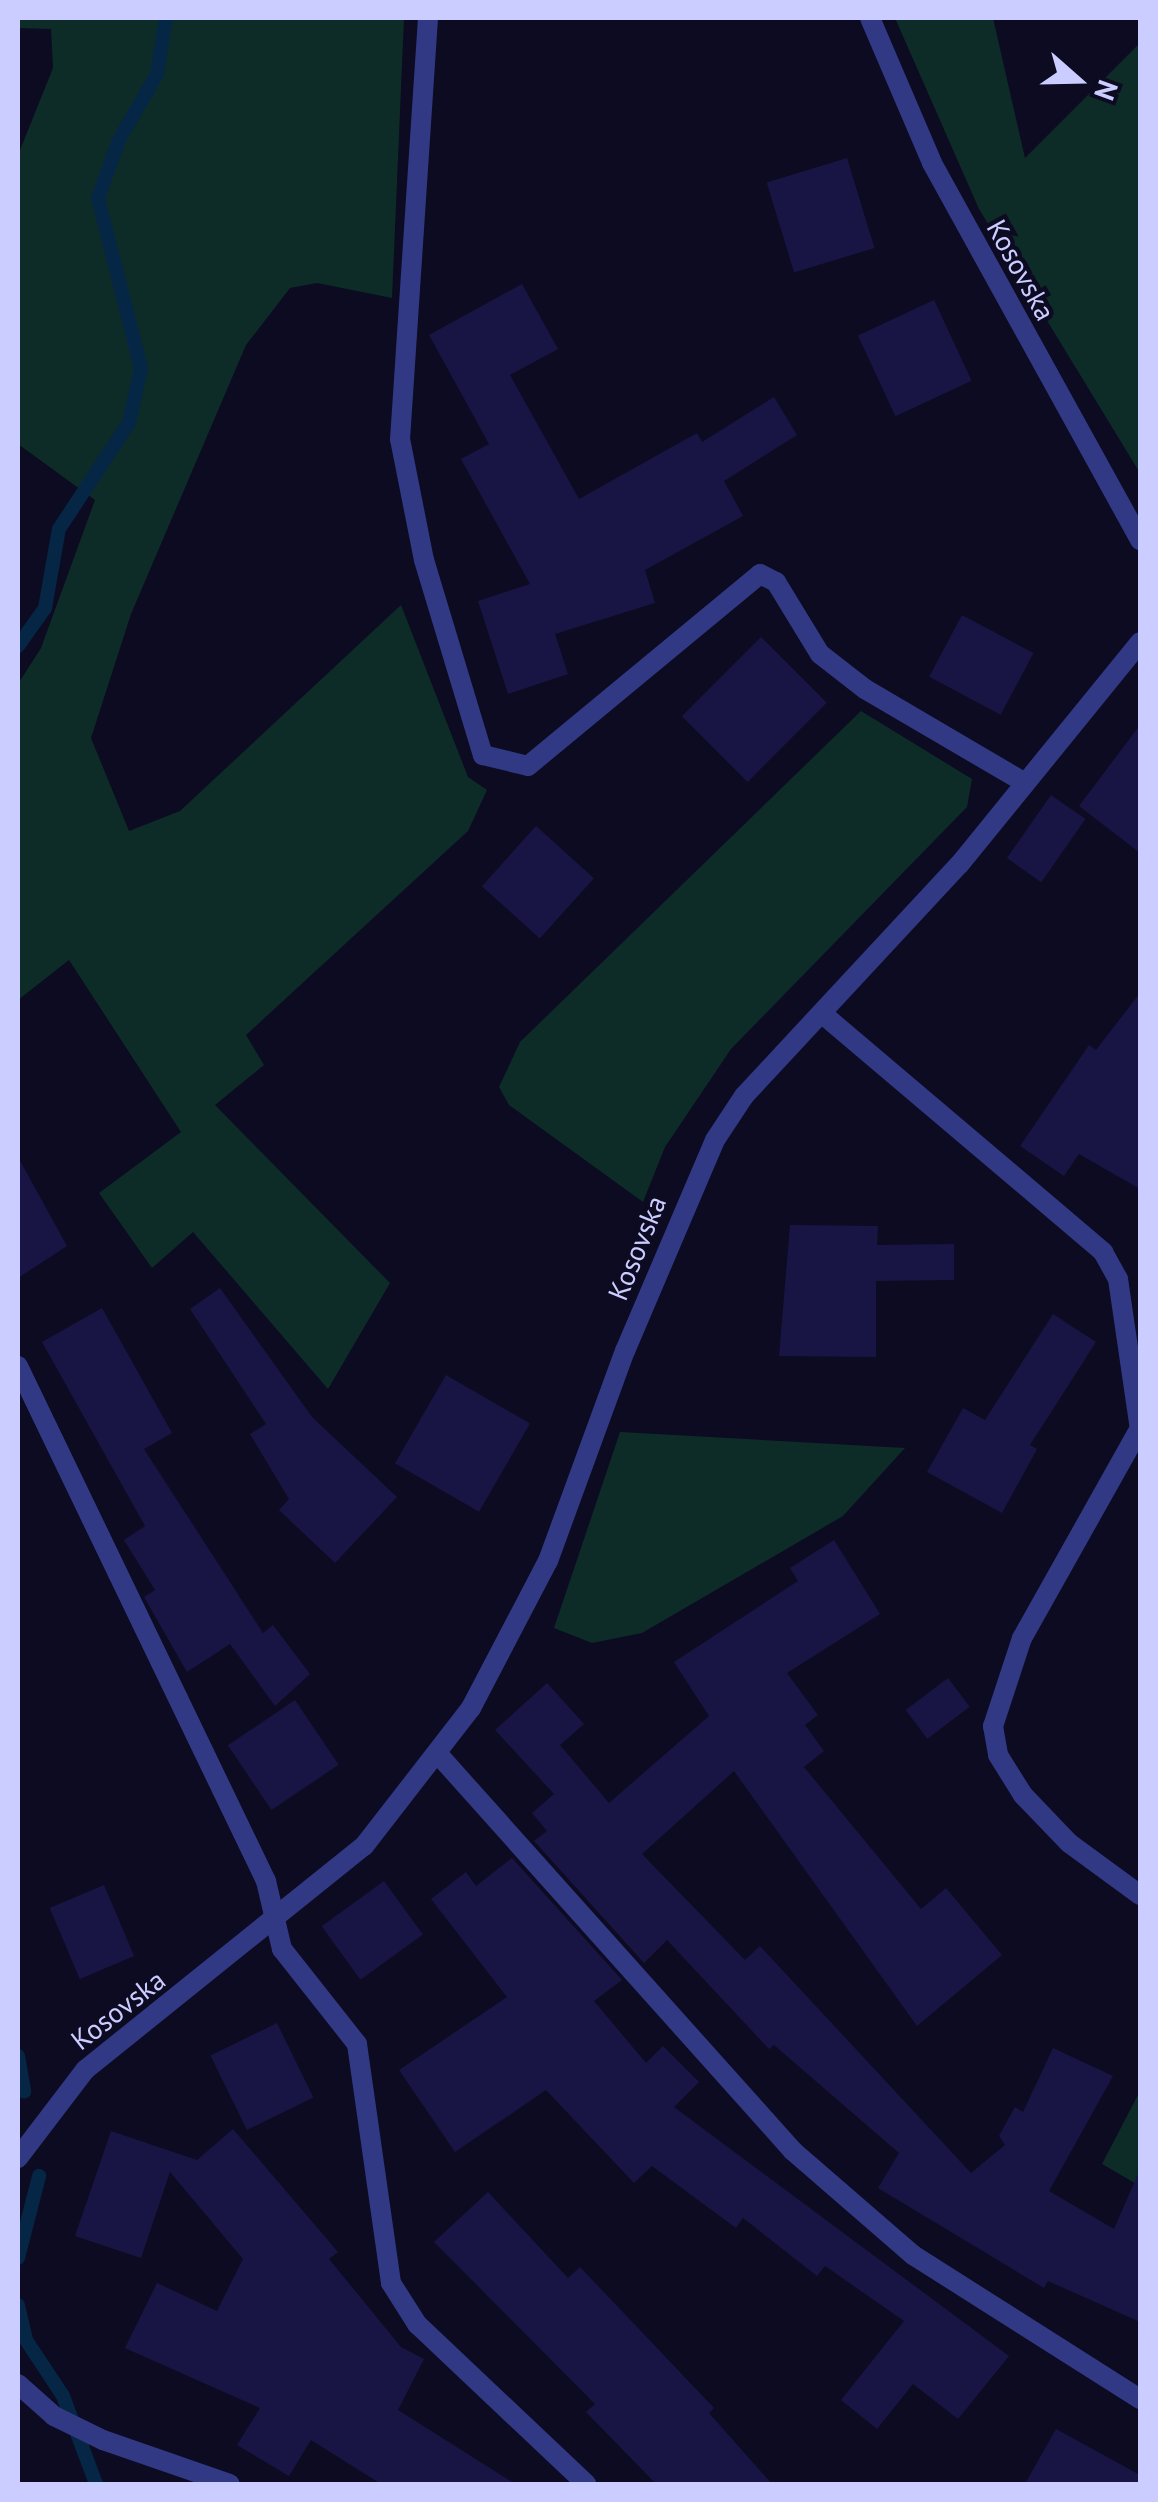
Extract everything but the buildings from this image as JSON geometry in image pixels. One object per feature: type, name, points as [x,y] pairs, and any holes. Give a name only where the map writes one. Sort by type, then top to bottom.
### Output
[{"type":"street","points":[[428,18],[400,439],[424,560],[483,755],[528,766],[760,574],[776,582],[820,654],[864,690],[1026,783]]},
{"type":"street","name":"Kosovska","points":[[870,18],[932,163],[1140,540]]},
{"type":"street","name":"Kosovska","points":[[18,2158],[84,2070],[273,1926],[364,1846],[438,1753],[505,1654],[548,1561],[625,1351],[715,1140],[744,1096],[824,1016],[1026,783],[1140,642]]},
{"type":"street","points":[[824,1016],[1103,1252],[1118,1279],[1140,1428],[1022,1638],[993,1726],[998,1755],[1023,1795],[1069,1842],[1140,1895]]},
{"type":"street","points":[[18,1366],[266,1881],[273,1926],[357,2044],[391,2283],[417,2324],[586,2484]]},
{"type":"street","points":[[438,1753],[793,2151],[913,2255],[1140,2399]]},
{"type":"street","points":[[18,2384],[54,2416],[103,2440],[230,2484]]},
{"type":"green space","points":[[18,18],[404,18],[392,298],[317,283],[290,288],[246,345],[131,614],[91,738],[129,831],[180,811],[401,605],[468,777],[487,790],[468,831],[246,1035],[264,1065],[215,1105],[390,1283],[328,1389],[193,1232],[152,1268],[99,1193],[181,1132],[69,960],[18,1000],[18,684],[41,648],[95,500],[18,444],[18,155],[53,68],[51,29],[18,28]]},
{"type":"green space","points":[[895,18],[993,18],[1025,158],[1140,43],[1140,473],[979,209]]},
{"type":"green space","points":[[861,711],[972,779],[967,807],[731,1049],[665,1147],[643,1202],[509,1105],[499,1087],[520,1042]]},
{"type":"green space","points":[[620,1432],[905,1448],[843,1516],[642,1633],[592,1643],[554,1628]]},
{"type":"green space","points":[[1140,2091],[1140,2186],[1102,2164]]},
{"type":"waterway","points":[[18,646],[45,608],[59,529],[129,423],[141,368],[98,198],[119,140],[157,74],[166,18]]},
{"type":"waterway","points":[[18,2056],[24,2091]]},
{"type":"waterway","points":[[18,2258],[39,2176]]},
{"type":"waterway","points":[[18,2305],[26,2340],[63,2396],[96,2484]]}]
